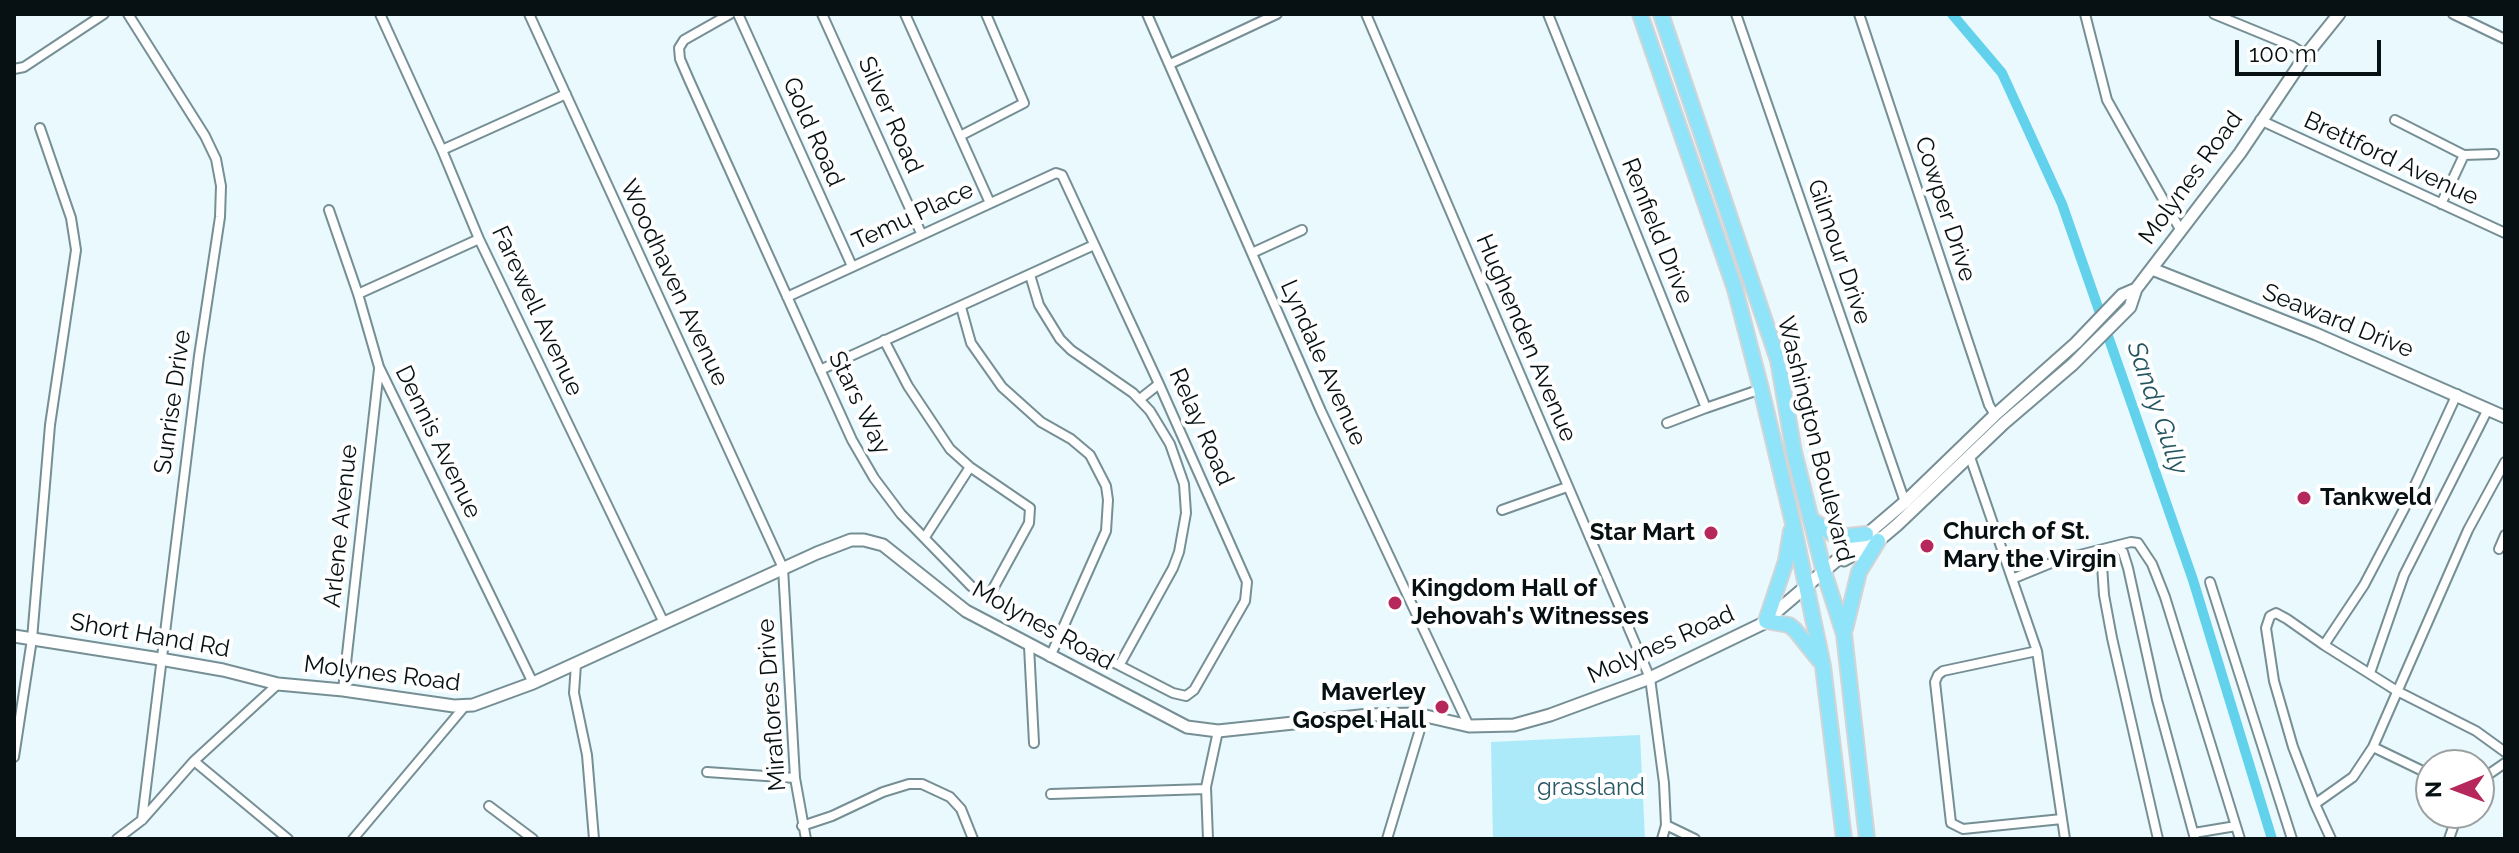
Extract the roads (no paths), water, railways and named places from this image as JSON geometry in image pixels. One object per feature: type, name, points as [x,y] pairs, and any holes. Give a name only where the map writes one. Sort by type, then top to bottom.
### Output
[{"type":"highway","name":"Washington Boulevard","points":[[1640,14],[1735,289],[1761,389],[1823,666],[1844,839]]},
{"type":"highway","name":"Washington Boulevard","points":[[1661,14],[1778,360],[1794,452],[1824,572],[1844,634],[1867,839]]},
{"type":"highway","points":[[1792,519],[1786,561],[1766,621],[1789,625],[1823,666]]},
{"type":"highway","points":[[1812,520],[1834,535],[1872,537],[1853,588],[1844,634]]},
{"type":"main road","name":"Molynes Road","points":[[278,684],[465,706],[488,702],[851,540],[883,545],[966,611],[1187,727],[1218,731],[1369,715],[1424,716],[1469,726],[1514,725],[1550,715],[1650,678],[1766,621],[1970,457],[2084,354],[2130,307],[2136,289],[2240,153],[2306,55],[2339,14]]},
{"type":"main road","name":"Seaward Drive","points":[[2152,269],[2316,334],[2505,417]]},
{"type":"main road","name":"Molynes Road","points":[[1872,537],[1995,415],[2076,343],[2122,295],[2136,289]]},
{"type":"main road","name":"Short Hand Rd","points":[[14,636],[223,670],[278,684]]},
{"type":"street","points":[[14,69],[24,67],[104,14]]},
{"type":"street","name":"Sunrise Drive","points":[[128,14],[205,136],[216,159],[221,186],[220,217],[199,356],[142,820]]},
{"type":"street","name":"Farewell Avenue","points":[[380,14],[479,239],[664,623]]},
{"type":"street","name":"Woodhaven Avenue","points":[[529,14],[783,568]]},
{"type":"street","name":"Stars Way","points":[[730,14],[684,40],[679,48],[680,59],[864,463],[901,514],[971,586],[988,598],[1173,693],[1186,696]]},
{"type":"street","name":"Gold Road","points":[[738,14],[852,266]]},
{"type":"street","name":"Silver Road","points":[[822,14],[921,233]]},
{"type":"street","points":[[905,14],[990,203]]},
{"type":"street","points":[[960,136],[1024,103],[986,14]]},
{"type":"street","name":"Lyndale Avenue","points":[[1147,14],[1321,411],[1469,726]]},
{"type":"street","points":[[1170,64],[1277,14]]},
{"type":"street","name":"Hughenden Avenue","points":[[1366,14],[1650,678],[1664,783],[1666,825],[1662,839]]},
{"type":"street","name":"Renfield Drive","points":[[1548,14],[1706,408]]},
{"type":"street","name":"Gilmour Drive","points":[[1736,14],[1905,502]]},
{"type":"street","name":"Cowper Drive","points":[[1859,14],[1989,405],[1995,415]]},
{"type":"street","points":[[2085,14],[2107,100],[2181,231]]},
{"type":"street","points":[[2214,14],[2292,46],[2306,55]]},
{"type":"street","points":[[2453,14],[2505,39]]},
{"type":"street","points":[[442,150],[566,94]]},
{"type":"street","name":"Brettford Avenue","points":[[2260,120],[2505,233]]},
{"type":"street","points":[[2395,120],[2464,155],[2494,154]]},
{"type":"street","points":[[14,757],[32,639],[50,425],[76,250],[71,218],[40,128]]},
{"type":"street","points":[[2441,204],[2464,155]]},
{"type":"street","name":"Temu Place","points":[[787,297],[1056,173]]},
{"type":"street","name":"Relay Road","points":[[1056,173],[1062,175],[1159,384],[1248,587],[1245,601],[1194,690],[1186,696]]},
{"type":"street","name":"Dennis Avenue","points":[[329,210],[379,367],[533,683]]},
{"type":"street","points":[[1252,253],[1302,230]]},
{"type":"street","points":[[358,294],[479,239]]},
{"type":"street","points":[[820,370],[1094,245]]},
{"type":"street","points":[[1030,275],[1039,305],[1060,339],[1140,399],[1170,444],[1185,493],[1182,538],[1173,568],[1120,664]]},
{"type":"street","points":[[961,307],[971,343],[1002,387],[1041,422],[1071,439],[1090,455],[1106,486],[1106,531],[1050,657]]},
{"type":"street","points":[[884,340],[933,427],[950,449],[970,467],[1025,504],[1031,513],[1029,523],[988,598]]},
{"type":"street","name":"Arlene Avenue","points":[[343,690],[379,367]]},
{"type":"street","points":[[1140,399],[1159,384]]},
{"type":"street","points":[[1667,423],[1761,389]]},
{"type":"street","points":[[2324,645],[2364,585],[2404,509],[2457,394]]},
{"type":"street","points":[[2370,673],[2404,575],[2488,409]]},
{"type":"street","points":[[1970,457],[2037,651],[2065,839]]},
{"type":"street","points":[[2315,804],[2353,777],[2373,747],[2468,530],[2505,462]]},
{"type":"street","points":[[925,537],[970,467]]},
{"type":"street","points":[[1185,493],[1203,481]]},
{"type":"street","points":[[1502,510],[1567,487]]},
{"type":"street","points":[[2499,549],[2505,535]]},
{"type":"street","points":[[2012,579],[2056,561],[2131,542],[2138,543],[2152,564],[2240,839]]},
{"type":"street","points":[[2117,547],[2123,552],[2128,568],[2157,700],[2195,836],[2236,826]]},
{"type":"street","points":[[2101,550],[2104,595],[2112,638],[2158,839]]},
{"type":"street","name":"Miraflores Drive","points":[[783,568],[795,778],[806,839]]},
{"type":"street","points":[[2210,582],[2292,839]]},
{"type":"street","points":[[2331,839],[2293,747],[2274,681],[2266,628],[2270,616],[2276,613],[2397,691],[2476,731],[2505,752]]},
{"type":"street","points":[[1029,646],[1034,743]]},
{"type":"street","points":[[2037,651],[1943,671],[1938,675],[1935,682],[1951,823],[1963,829],[2062,819]]},
{"type":"street","points":[[576,664],[574,693],[587,755],[594,839]]},
{"type":"street","name":"Molynes Road","points":[[117,839],[142,820],[194,761],[278,684]]},
{"type":"street","points":[[353,839],[465,706]]},
{"type":"street","points":[[1387,839],[1424,716]]},
{"type":"street","points":[[1208,839],[1206,789],[1218,731]]},
{"type":"street","points":[[2373,747],[2415,767]]},
{"type":"street","points":[[194,761],[288,839]]},
{"type":"street","points":[[707,772],[795,778]]},
{"type":"street","points":[[802,826],[883,792],[909,784],[922,784],[950,797],[961,809],[973,839]]},
{"type":"street","points":[[1051,794],[1206,789]]},
{"type":"street","points":[[489,806],[533,839]]},
{"type":"street","points":[[1666,825],[1695,839]]},
{"type":"waterway","name":"Sandy Gully","points":[[1952,14],[2002,73],[2062,204],[2193,580],[2272,839]]},
{"type":"place","name":"Tankweld","points":[[2304,498]]},
{"type":"place","name":"Star Mart","points":[[1711,533]]},
{"type":"place","name":"Church of St. Mary the Virgin","points":[[1927,546]]},
{"type":"place","name":"Kingdom Hall of Jehovah's Witnesses","points":[[1395,603]]},
{"type":"place","name":"Maverley Gospel Hall","points":[[1442,707]]},
{"type":"park label","name":"grassland","points":[[1591,788]]}]
